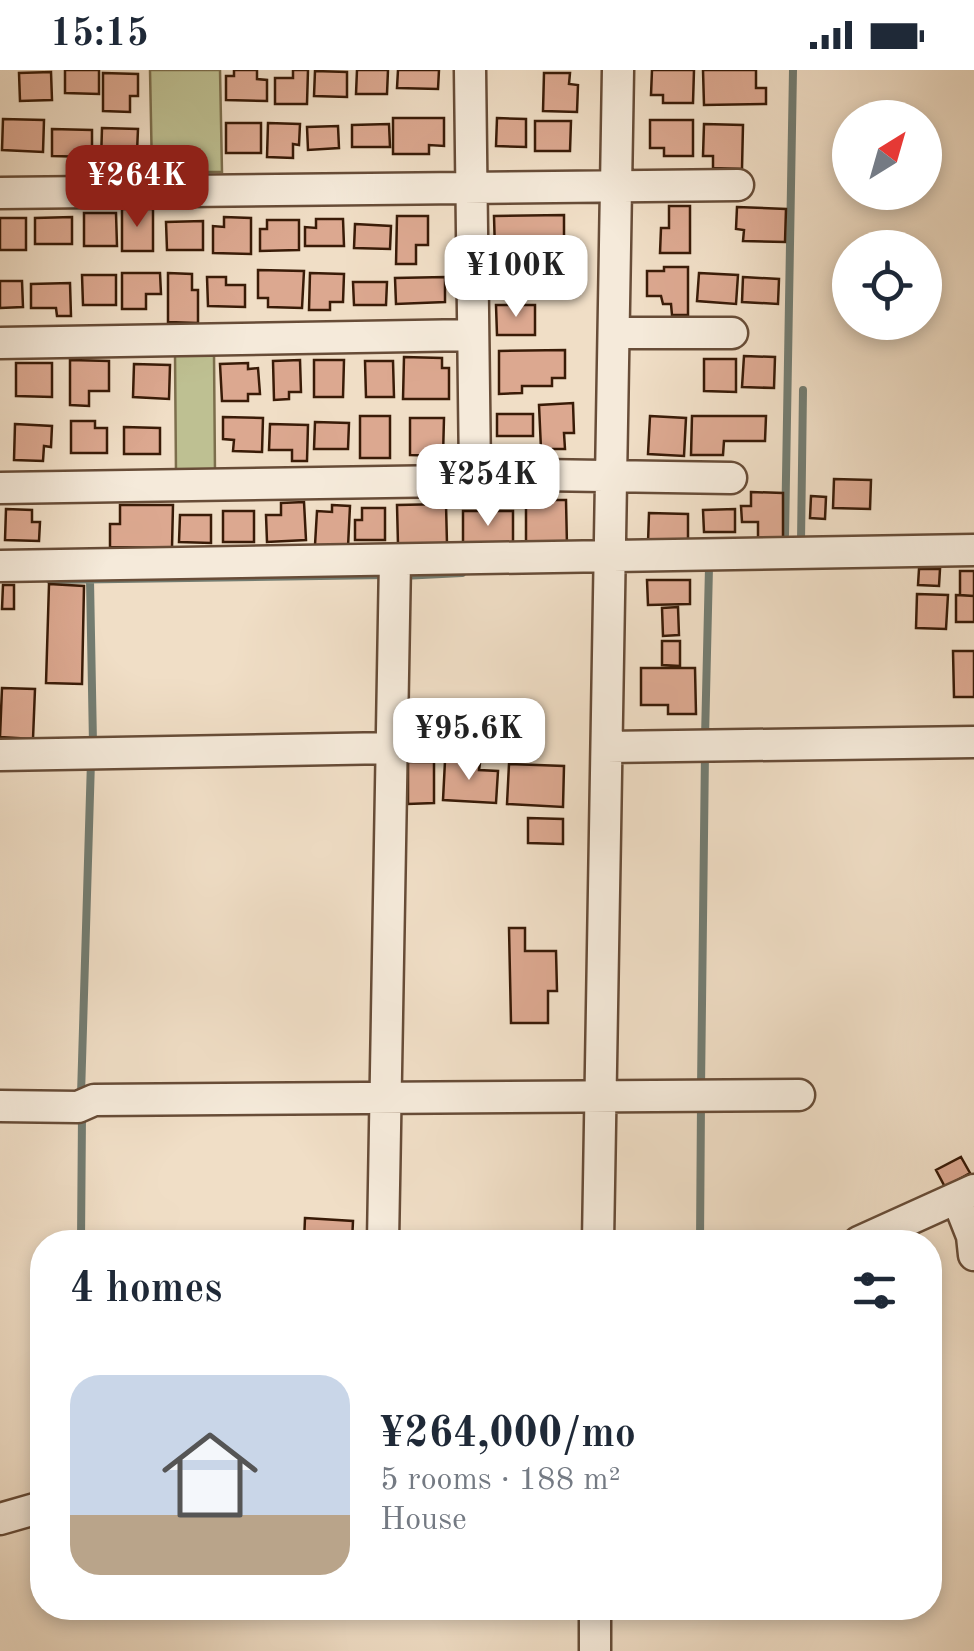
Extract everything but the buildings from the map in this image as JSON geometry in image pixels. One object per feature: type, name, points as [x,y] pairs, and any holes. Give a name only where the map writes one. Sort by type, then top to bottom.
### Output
[{"type":"street","points":[[470,70],[475,474]]},
{"type":"street","points":[[598,1230],[618,70]]},
{"type":"street","points":[[0,192],[738,184]]},
{"type":"street","points":[[614,333],[732,333]]},
{"type":"street","points":[[0,344],[473,335]]},
{"type":"street","points":[[0,488],[451,481],[475,474],[731,478]]},
{"type":"street","points":[[0,566],[974,550]]},
{"type":"street","points":[[382,1230],[396,560]]},
{"type":"street","points":[[607,747],[974,742]]},
{"type":"street","points":[[0,755],[392,748]]},
{"type":"street","points":[[0,1106],[78,1107],[94,1100],[798,1094]]},
{"type":"street","points":[[888,1230],[964,1198],[973,1246]]},
{"type":"street","points":[[0,1519],[30,1510]]},
{"type":"street","points":[[595,1620],[595,1651]]},
{"type":"green space","points":[[150,70],[220,70],[222,172],[152,172]]},
{"type":"green space","points":[[175,354],[214,354],[215,473],[176,474]]},
{"type":"waterway","points":[[785,535],[793,70]]},
{"type":"waterway","points":[[801,542],[803,390]]},
{"type":"waterway","points":[[705,738],[709,567],[714,567]]},
{"type":"waterway","points":[[402,576],[462,573]]},
{"type":"waterway","points":[[50,580],[386,575]]},
{"type":"waterway","points":[[90,580],[93,744]]},
{"type":"waterway","points":[[701,1088],[705,752]]},
{"type":"waterway","points":[[81,1095],[91,761]]},
{"type":"waterway","points":[[700,1230],[701,1102]]},
{"type":"waterway","points":[[81,1230],[82,1114]]}]
